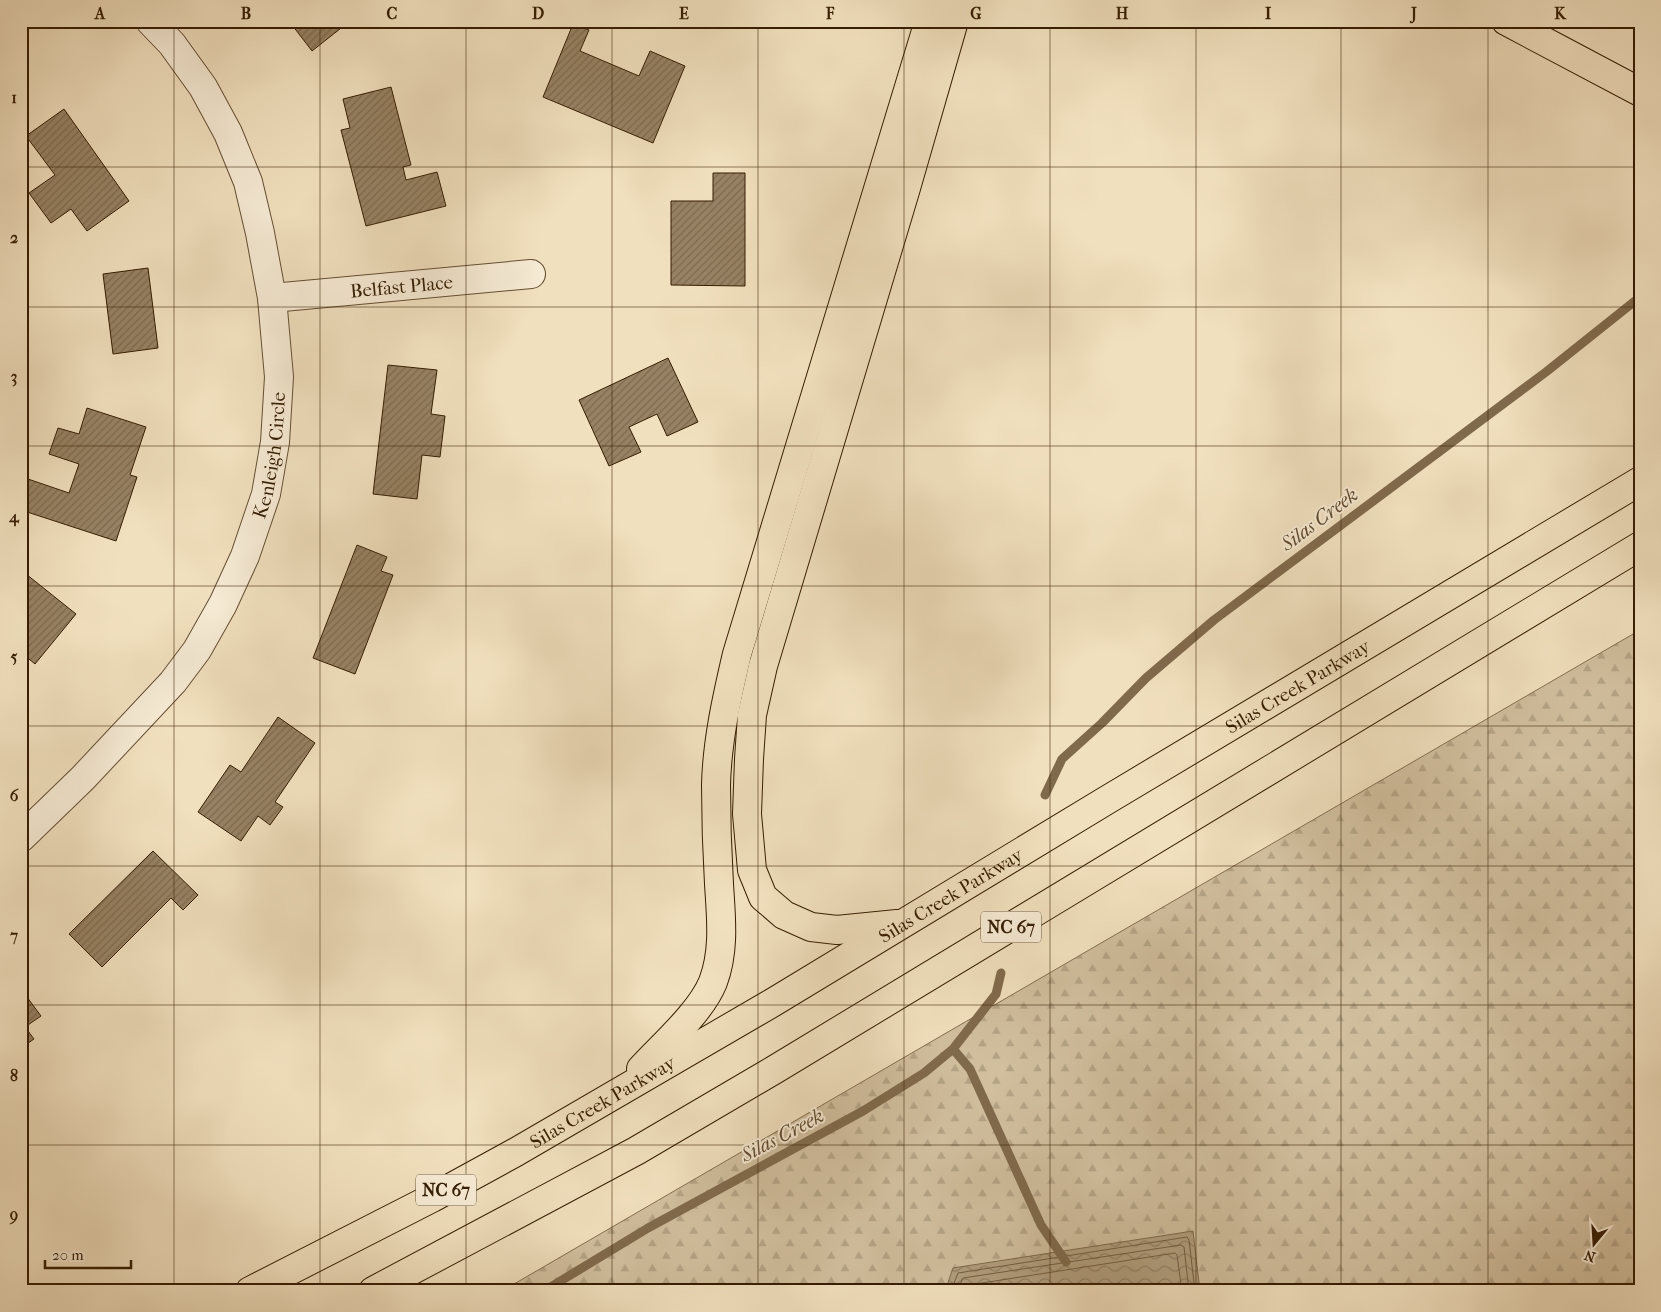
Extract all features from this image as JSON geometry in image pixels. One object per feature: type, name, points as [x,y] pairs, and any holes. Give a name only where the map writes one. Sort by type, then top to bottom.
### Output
[{"type":"main road","points":[[620,1090],[697,1008],[713,982],[722,939],[716,784],[726,698],[737,654],[929,21]]},
{"type":"main road","points":[[904,924],[837,930],[811,927],[784,915],[763,897],[752,870],[747,814],[749,760],[752,715],[763,666],[954,21]]},
{"type":"main road","points":[[1506,21],[1640,92]]},
{"type":"main road","name":"Silas Creek Parkway","points":[[250,1291],[432,1198],[516,1152],[772,1003],[1640,481]]},
{"type":"main road","name":"NC 67","points":[[372,1291],[636,1151],[774,1070],[1640,546]]},
{"type":"street","name":"Kenleigh Circle","points":[[21,838],[83,778],[173,682],[197,650],[245,556],[266,494],[275,442],[279,376],[272,298],[248,182],[228,133],[203,87],[172,44],[150,21]]},
{"type":"street","name":"Belfast Place","points":[[272,298],[531,274]]},
{"type":"green space","points":[[1640,630],[1640,1291],[502,1291]]},
{"type":"water","points":[[1193,1231],[1200,1291],[945,1291],[953,1268]]},
{"type":"building","points":[[289,21],[350,21],[312,51]]},
{"type":"building","points":[[573,24],[589,30],[580,51],[639,76],[650,51],[685,66],[653,143],[543,97]]},
{"type":"building","points":[[391,87],[411,165],[403,167],[406,180],[437,172],[446,206],[366,226],[341,130],[350,128],[343,99]]},
{"type":"building","points":[[64,109],[129,201],[87,231],[71,209],[51,223],[29,193],[55,175],[26,136]]},
{"type":"building","points":[[713,173],[745,173],[745,286],[671,285],[671,201],[713,201]]},
{"type":"building","points":[[148,268],[158,348],[113,354],[103,274]]},
{"type":"building","points":[[668,358],[698,422],[667,436],[657,414],[629,427],[641,452],[609,466],[579,400]]},
{"type":"building","points":[[388,365],[437,370],[431,414],[445,416],[440,457],[422,455],[417,499],[373,494]]},
{"type":"building","points":[[87,408],[146,427],[130,475],[137,477],[116,541],[21,510],[21,489],[25,478],[69,493],[79,464],[49,454],[58,428],[79,434]]},
{"type":"building","points":[[357,545],[387,557],[381,571],[393,575],[355,674],[313,658]]},
{"type":"building","points":[[21,570],[76,614],[35,664],[29,659],[21,668]]},
{"type":"building","points":[[278,717],[315,743],[275,802],[283,807],[270,825],[258,816],[241,841],[198,812],[230,765],[241,772]]},
{"type":"building","points":[[153,851],[198,895],[183,910],[171,898],[102,967],[69,934]]},
{"type":"building","points":[[21,989],[41,1016],[25,1027],[34,1039],[21,1048]]},
{"type":"waterway","name":"Silas Creek","points":[[1045,795],[1062,759],[1102,723],[1146,678],[1214,620],[1546,372],[1640,297]]},
{"type":"waterway","name":"Silas Creek","points":[[544,1291],[648,1228],[863,1111],[924,1073],[953,1049],[996,994],[1001,973]]},
{"type":"waterway","points":[[953,1049],[970,1069],[1041,1225],[1066,1262]]}]
